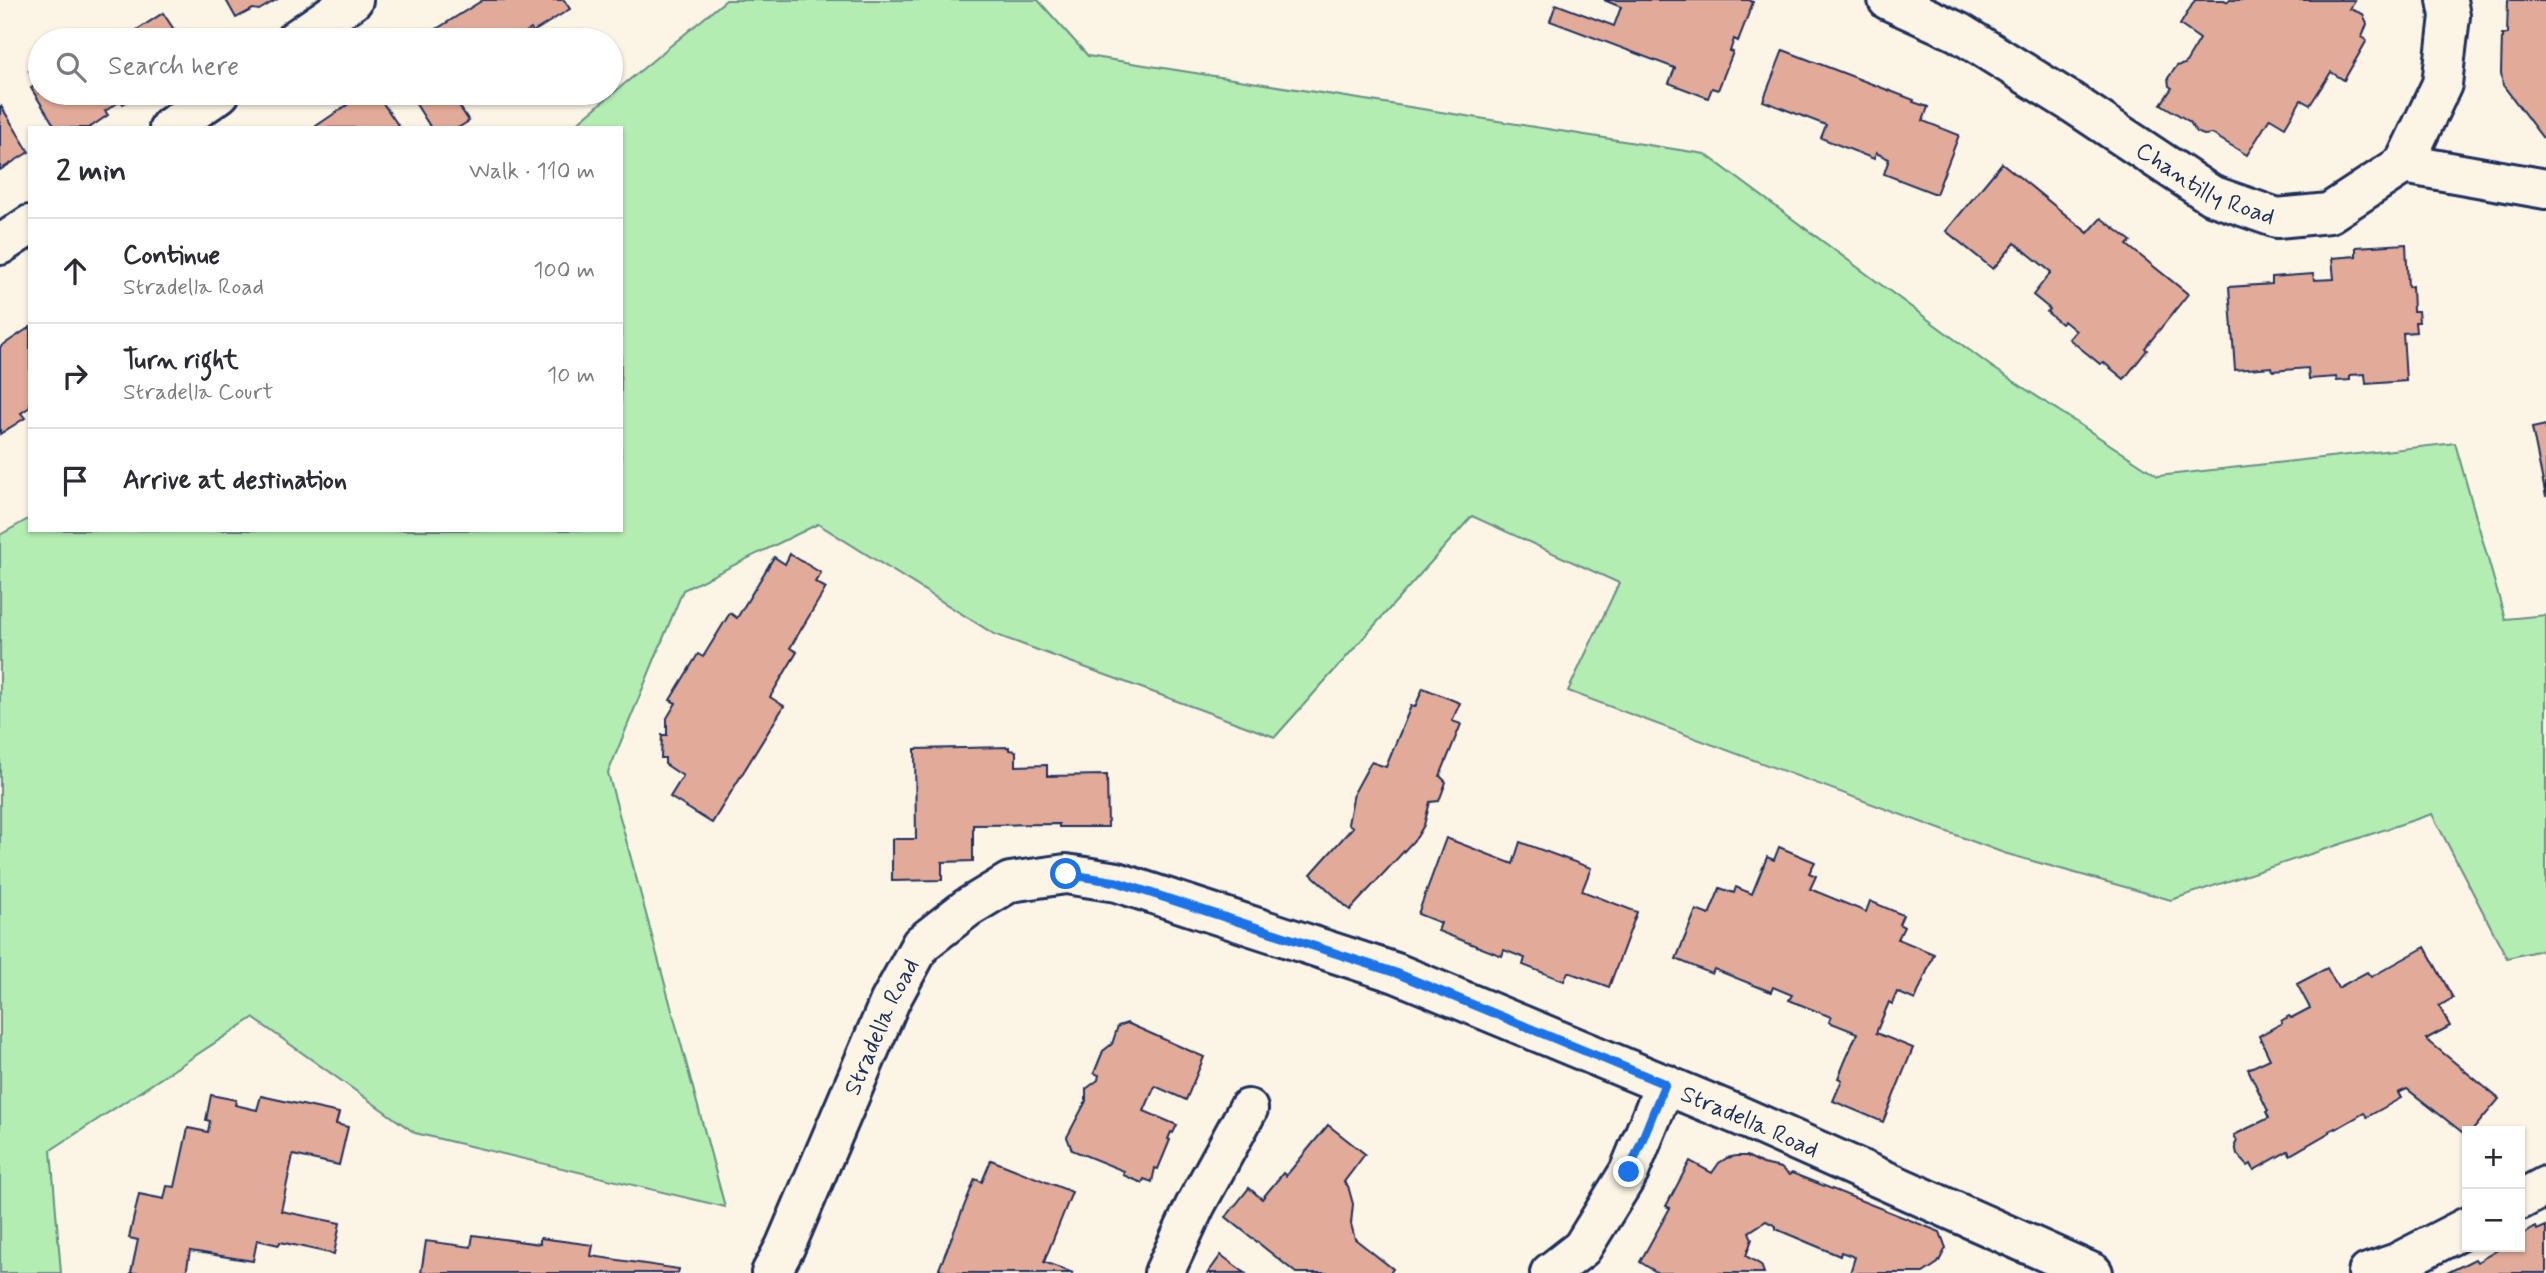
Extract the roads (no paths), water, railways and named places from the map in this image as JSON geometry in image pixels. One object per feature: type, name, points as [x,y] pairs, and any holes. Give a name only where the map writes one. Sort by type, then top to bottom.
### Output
[{"type":"street","points":[[312,28],[353,0]]},
{"type":"street","name":"Chantilly Road","points":[[1888,0],[1958,32],[2071,102],[2211,195],[2277,218],[2329,213],[2404,164]]},
{"type":"street","points":[[2447,0],[2450,16],[2442,84],[2404,164],[2546,189]]},
{"type":"street","points":[[172,126],[203,105]]},
{"type":"street","points":[[0,245],[28,226]]},
{"type":"street","name":"Stradella Road","points":[[771,1273],[785,1247],[890,1001],[922,944],[967,908],[1010,882],[1066,874],[1117,882],[1396,973],[1665,1084],[2093,1273]]},
{"type":"street","points":[[1550,1273],[1582,1248],[1629,1172],[1665,1084]]},
{"type":"street","points":[[1164,1273],[1195,1206],[1248,1110]]},
{"type":"street","points":[[2525,1197],[2546,1186]]},
{"type":"street","points":[[2368,1273],[2397,1263],[2462,1230]]}]
